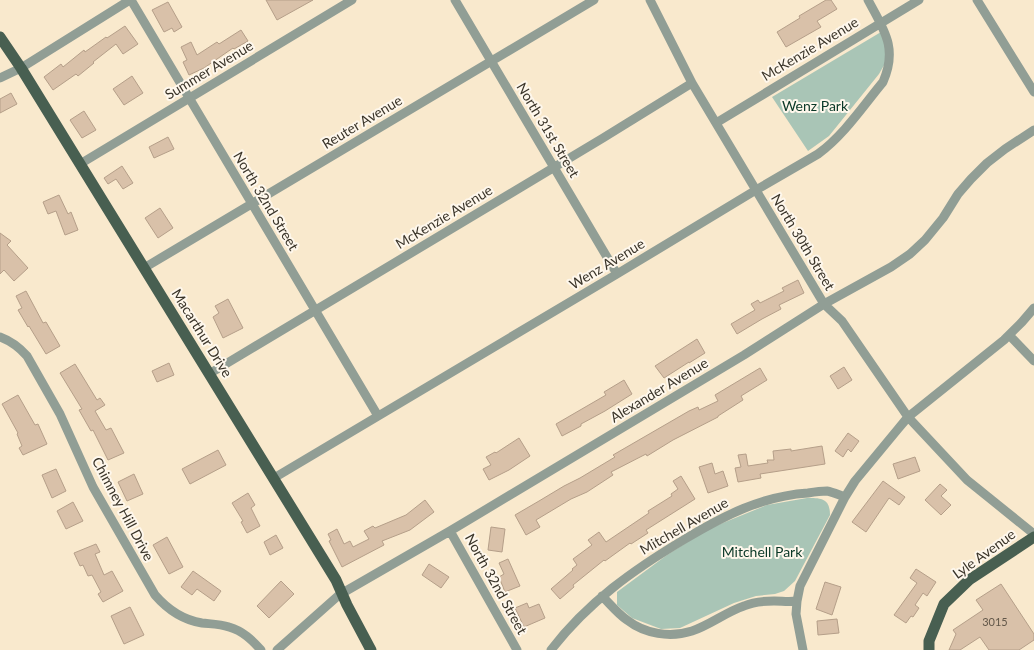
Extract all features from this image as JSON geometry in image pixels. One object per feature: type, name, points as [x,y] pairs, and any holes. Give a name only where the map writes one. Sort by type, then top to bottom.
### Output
[{"type":"main road","name":"Macarthur Drive","points":[[0,36],[336,580],[346,605],[371,650]]},
{"type":"main road","name":"Lyle Avenue","points":[[929,650],[929,641],[944,604],[969,580],[1034,535]]},
{"type":"street","points":[[0,78],[21,68],[130,0]]},
{"type":"street","name":"North 32nd Street","points":[[130,0],[378,416]]},
{"type":"street","name":"Summer Avenue","points":[[80,164],[352,0]]},
{"type":"street","name":"North 31st Street","points":[[455,0],[617,274]]},
{"type":"street","name":"Reuter Avenue","points":[[144,268],[594,0]]},
{"type":"street","name":"North 30th Street","points":[[650,0],[692,83],[824,304],[842,321],[908,417],[967,480],[1034,535]]},
{"type":"street","name":"Wenz Avenue","points":[[274,478],[828,147],[883,82],[888,67],[890,52],[888,42],[885,32],[868,0]]},
{"type":"street","name":"McKenzie Avenue","points":[[716,123],[919,0]]},
{"type":"street","points":[[976,0],[1034,92]]},
{"type":"street","name":"McKenzie Avenue","points":[[209,374],[692,83]]},
{"type":"street","name":"Alexander Avenue","points":[[277,650],[342,594],[910,254],[931,234],[958,194],[987,163],[1034,130]]},
{"type":"street","points":[[803,650],[796,614],[800,586],[855,481],[908,417],[1009,335],[1034,308]]},
{"type":"street","points":[[1009,335],[1034,361]]},
{"type":"street","name":"Chimney Hill Drive","points":[[0,337],[12,342],[27,356],[60,414],[93,487],[162,604],[181,616],[196,622],[221,625],[237,630],[252,640],[261,650]]},
{"type":"street","name":"Mitchell Avenue","points":[[551,650],[578,618],[626,577],[709,525],[743,508],[763,501],[800,493],[828,491],[845,497]]},
{"type":"street","name":"North 32nd Street","points":[[450,531],[517,650]]},
{"type":"street","points":[[602,596],[626,620],[636,626],[654,633],[667,635],[693,630],[730,611],[757,602],[797,601]]},
{"type":"green space","name":"Wenz Park","points":[[881,32],[887,45],[887,60],[879,74],[829,136],[808,151],[772,97]]},
{"type":"green space","name":"Mitchell Park","points":[[807,498],[824,500],[830,509],[830,515],[795,581],[784,591],[756,596],[734,603],[680,628],[661,629],[632,618],[617,605],[617,592],[667,555],[708,529],[767,505]]},
{"type":"building","points":[[266,0],[313,0],[277,20]]},
{"type":"building","points":[[826,0],[831,0],[837,9],[817,21],[821,27],[786,47],[777,32]]},
{"type":"building","points":[[168,2],[182,27],[174,32],[172,28],[164,32],[152,10]]},
{"type":"building","points":[[125,26],[138,44],[123,54],[116,44],[78,76],[76,74],[53,90],[44,77],[61,64],[63,67],[84,50],[85,52]]},
{"type":"building","points":[[241,30],[248,41],[189,75],[183,62],[187,60],[181,47],[191,42],[197,55]]},
{"type":"building","points":[[132,76],[143,93],[124,105],[113,89]]},
{"type":"building","points":[[11,93],[17,104],[0,113],[0,99]]},
{"type":"building","points":[[84,111],[96,130],[82,138],[70,120]]},
{"type":"building","points":[[168,137],[174,149],[154,158],[149,147]]},
{"type":"building","points":[[122,166],[133,183],[123,189],[116,179],[108,184],[104,178]]},
{"type":"building","points":[[59,195],[68,214],[71,212],[78,230],[65,235],[56,211],[48,214],[43,202]]},
{"type":"building","points":[[160,208],[173,228],[158,238],[145,218]]},
{"type":"building","points":[[0,233],[11,241],[7,245],[28,268],[14,281],[4,270],[0,274]]},
{"type":"building","points":[[798,280],[804,293],[779,305],[781,309],[737,334],[731,324],[755,310],[751,304],[758,300],[760,303],[784,291],[782,288]]},
{"type":"building","points":[[26,291],[43,323],[46,322],[60,346],[46,354],[18,310],[22,308],[16,296]]},
{"type":"building","points":[[228,299],[243,328],[223,338],[213,317],[219,313],[215,306]]},
{"type":"building","points":[[697,339],[705,353],[664,378],[655,366]]},
{"type":"building","points":[[169,363],[174,375],[157,382],[152,371]]},
{"type":"building","points":[[75,364],[97,400],[100,398],[105,405],[95,411],[106,430],[111,428],[124,453],[108,460],[93,430],[91,431],[79,410],[82,409],[60,373]]},
{"type":"building","points":[[844,367],[852,380],[838,389],[830,376]]},
{"type":"building","points":[[760,368],[767,380],[741,396],[743,400],[718,417],[673,440],[647,456],[646,454],[611,472],[613,475],[587,492],[571,499],[536,520],[540,527],[526,535],[515,515],[580,478],[615,457],[613,455],[689,411],[698,407],[699,410],[718,401],[715,395]]},
{"type":"building","points":[[624,380],[632,394],[562,436],[556,424],[606,395],[604,392]]},
{"type":"building","points":[[18,395],[35,425],[38,424],[47,444],[23,455],[19,448],[22,446],[18,433],[2,404]]},
{"type":"building","points":[[848,433],[859,441],[851,452],[848,449],[843,457],[835,451]]},
{"type":"building","points":[[519,438],[530,456],[489,480],[483,469],[491,465],[486,457],[496,453]]},
{"type":"building","points":[[822,446],[825,464],[760,474],[761,478],[738,482],[735,468],[741,467],[738,455],[746,454],[748,466],[768,463],[767,460],[774,460],[773,451],[791,449],[791,451]]},
{"type":"building","points":[[218,450],[226,465],[190,484],[182,469]]},
{"type":"building","points":[[915,457],[920,471],[898,479],[893,464]]},
{"type":"building","points":[[712,463],[715,474],[723,471],[728,486],[708,493],[699,467]]},
{"type":"building","points":[[56,469],[66,491],[52,498],[42,475]]},
{"type":"building","points":[[134,474],[143,494],[127,501],[118,482]]},
{"type":"building","points":[[681,476],[695,499],[646,530],[648,533],[604,560],[573,585],[574,587],[560,599],[551,589],[577,565],[573,559],[592,545],[588,540],[599,532],[606,542],[649,513],[648,511],[672,496],[671,494],[678,489],[673,481]]},
{"type":"building","points":[[883,481],[905,497],[899,505],[889,498],[866,532],[852,522]]},
{"type":"building","points":[[940,484],[947,490],[941,496],[951,505],[941,515],[925,500]]},
{"type":"building","points":[[248,493],[255,505],[251,508],[260,526],[247,533],[241,522],[243,521],[232,503]]},
{"type":"building","points":[[425,500],[434,512],[410,530],[382,541],[384,545],[342,567],[329,541],[331,540],[328,534],[337,529],[344,544],[350,541],[353,547],[369,539],[364,531],[406,515]]},
{"type":"building","points":[[73,502],[83,521],[66,529],[57,511]]},
{"type":"building","points":[[491,527],[505,529],[502,552],[488,550]]},
{"type":"building","points":[[276,535],[283,548],[270,555],[264,542]]},
{"type":"building","points":[[167,537],[183,567],[169,574],[153,545]]},
{"type":"building","points":[[96,544],[100,552],[95,554],[104,575],[112,571],[123,591],[103,602],[98,594],[101,592],[92,575],[88,576],[83,565],[80,566],[74,553]]},
{"type":"building","points":[[508,559],[520,586],[505,592],[499,577],[504,574],[499,563]]},
{"type":"building","points":[[429,564],[449,577],[441,588],[422,575]]},
{"type":"building","points":[[916,569],[936,582],[927,596],[923,593],[915,605],[919,608],[906,623],[894,615],[917,583],[910,578]]},
{"type":"building","points":[[193,571],[221,591],[214,601],[197,589],[192,595],[181,587]]},
{"type":"building","points":[[281,581],[294,594],[269,618],[257,606]]},
{"type":"building","points":[[825,582],[841,587],[832,615],[816,609]]},
{"type":"building","points":[[1001,584],[1034,634],[1034,640],[1019,650],[989,650],[980,637],[960,650],[949,650],[956,634],[953,630],[983,610],[976,600]]},
{"type":"building","points":[[527,603],[529,608],[539,604],[545,618],[524,627],[515,608]]},
{"type":"building","points":[[130,607],[144,635],[124,644],[111,616]]},
{"type":"building","points":[[837,619],[839,633],[818,635],[817,621]]}]
